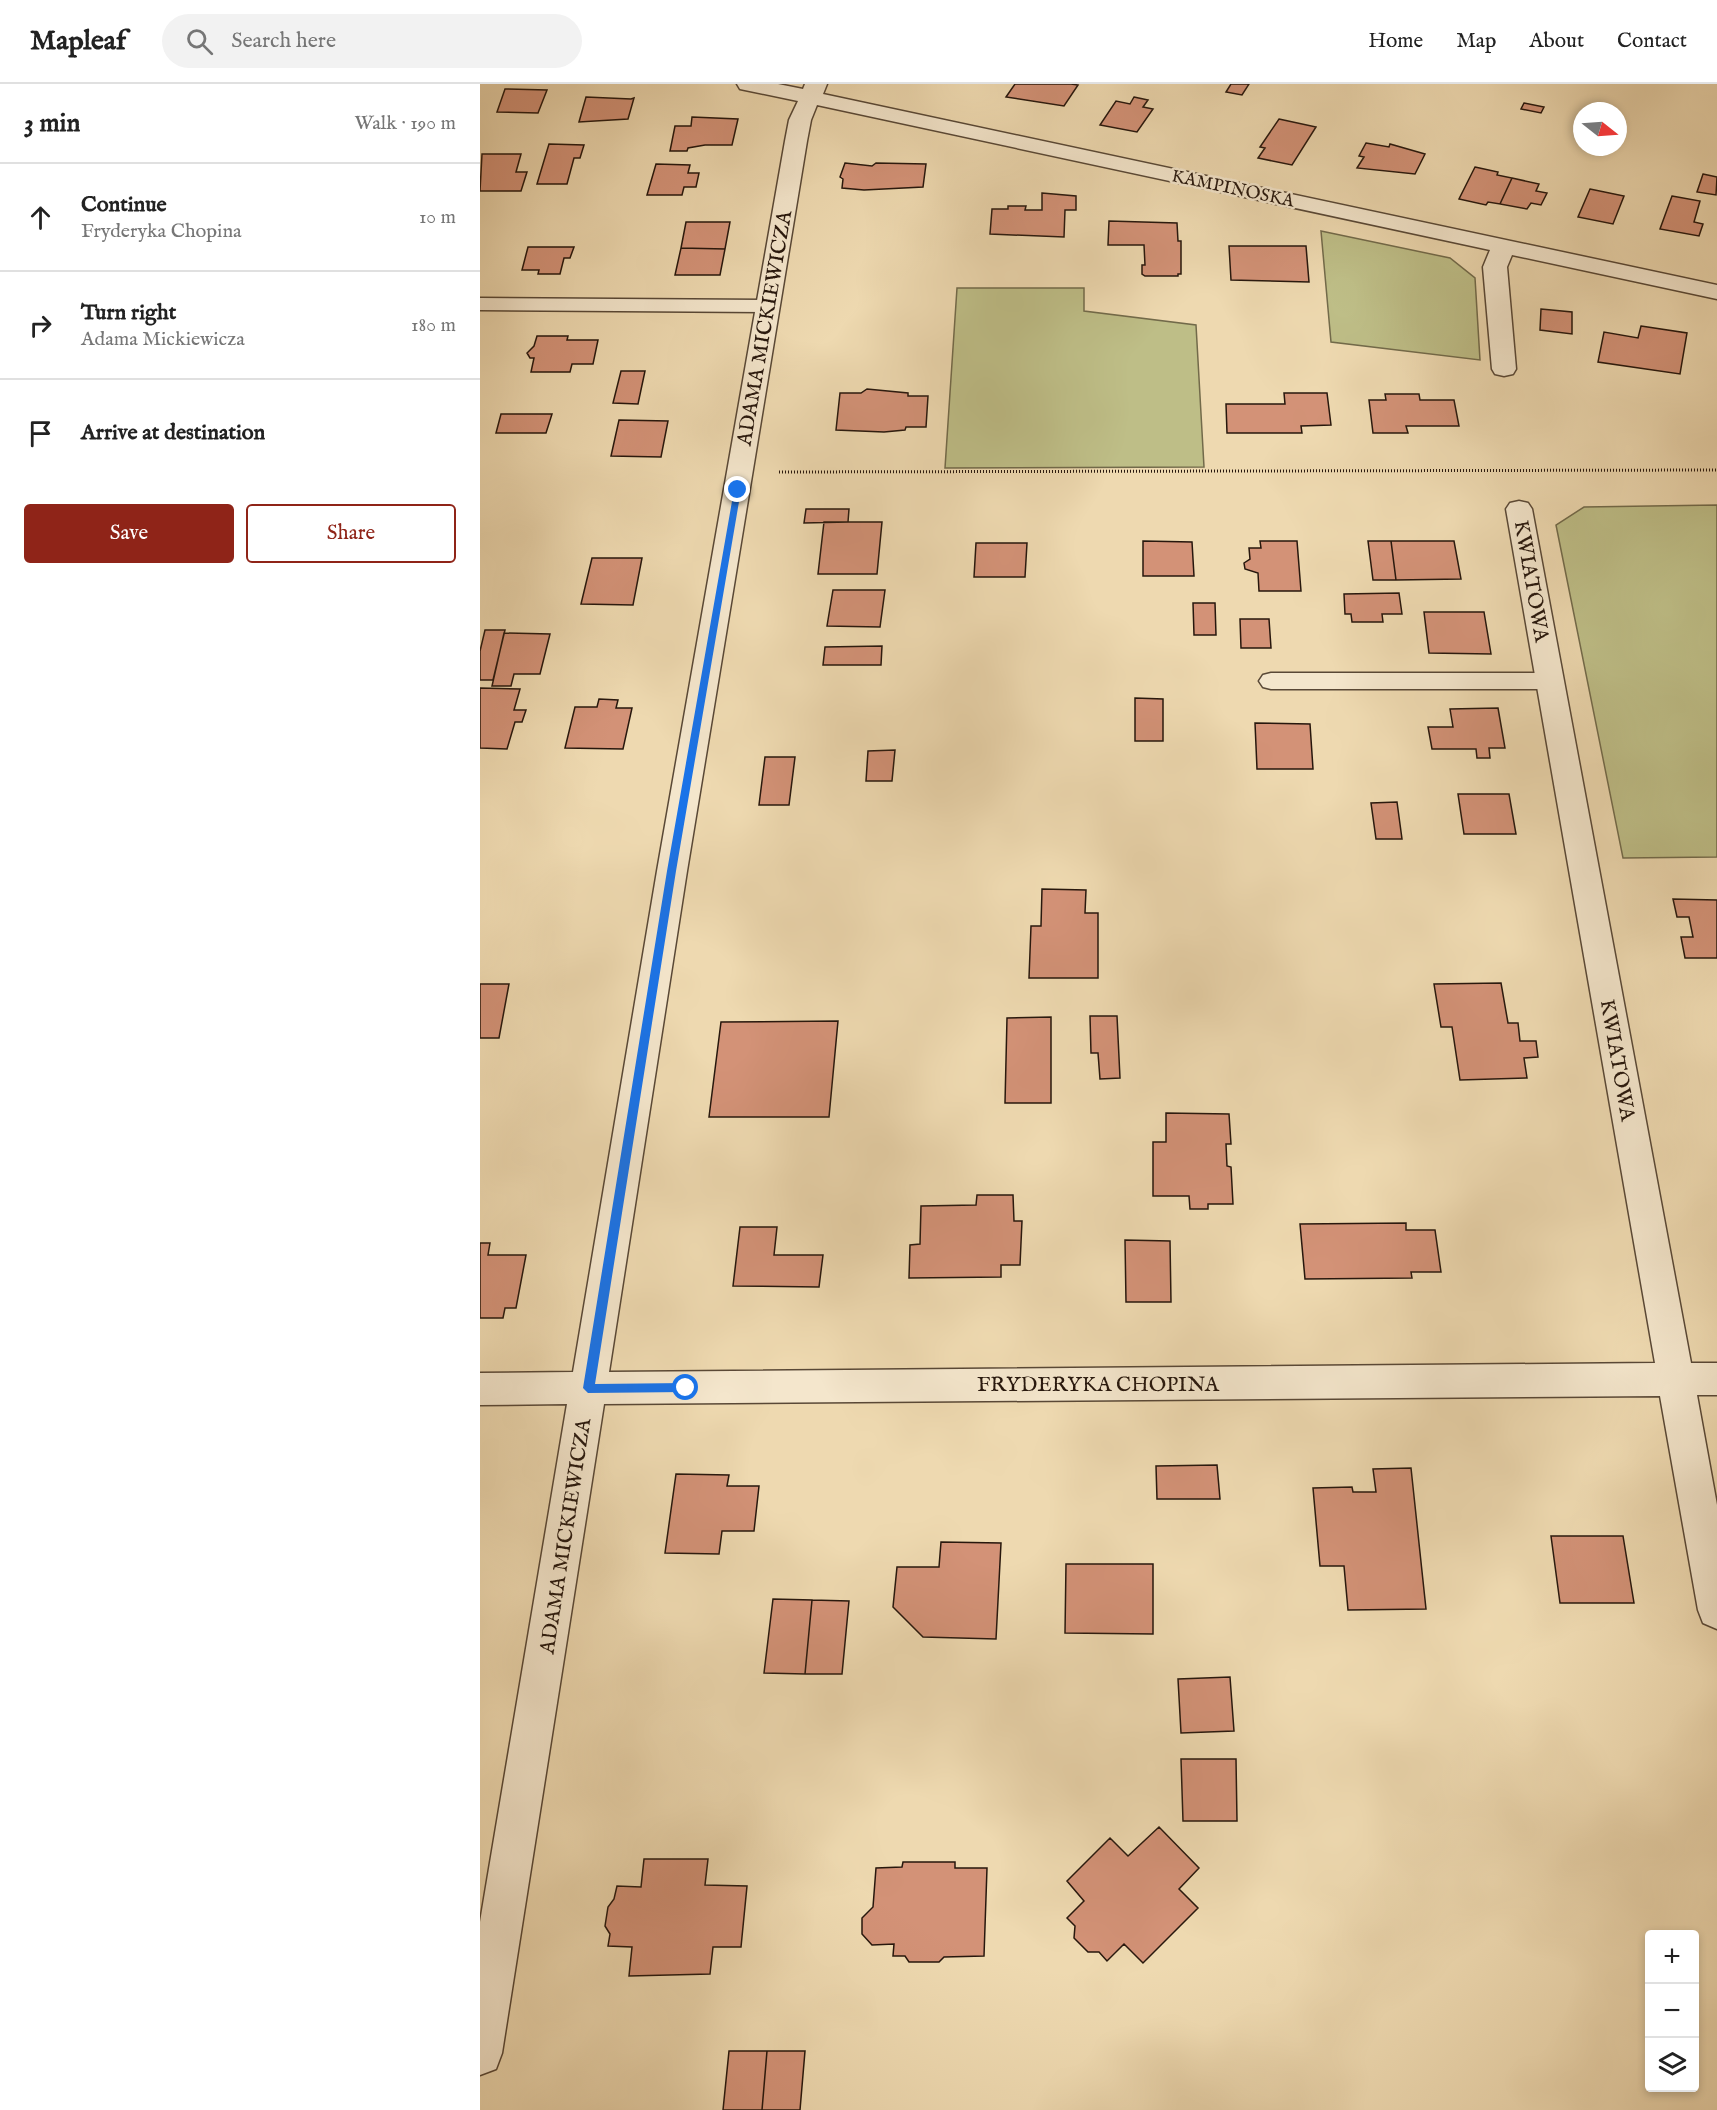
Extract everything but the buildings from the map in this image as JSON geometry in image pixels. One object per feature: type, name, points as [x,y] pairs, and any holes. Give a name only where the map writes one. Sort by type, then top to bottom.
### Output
[{"type":"street","name":"KAMPINOSKA","points":[[748,84],[812,91],[1503,247],[1717,292]]},
{"type":"street","name":"ADAMA MICKIEWICZA","points":[[480,2053],[672,871],[767,306],[796,141],[812,91]]},
{"type":"street","points":[[1503,247],[1495,267],[1504,369]]},
{"type":"street","name":"KWIATOWA","points":[[1519,509],[1717,1610]]},
{"type":"street","name":"FRYDERYKA CHOPINA","points":[[480,1389],[1717,1379]]},
{"type":"lane","points":[[480,304],[767,306]]},
{"type":"lane","points":[[1271,681],[1550,681]]},
{"type":"path","points":[[772,472],[1717,470]]},
{"type":"green space","points":[[1321,231],[1450,258],[1475,278],[1480,360],[1331,342]]},
{"type":"green space","points":[[957,288],[1084,288],[1084,311],[1196,325],[1204,467],[945,468]]},
{"type":"green space","points":[[1717,505],[1717,857],[1623,858],[1556,525],[1584,507]]},
{"type":"route","points":[[686,1388],[588,1388],[672,871],[738,490]]}]
